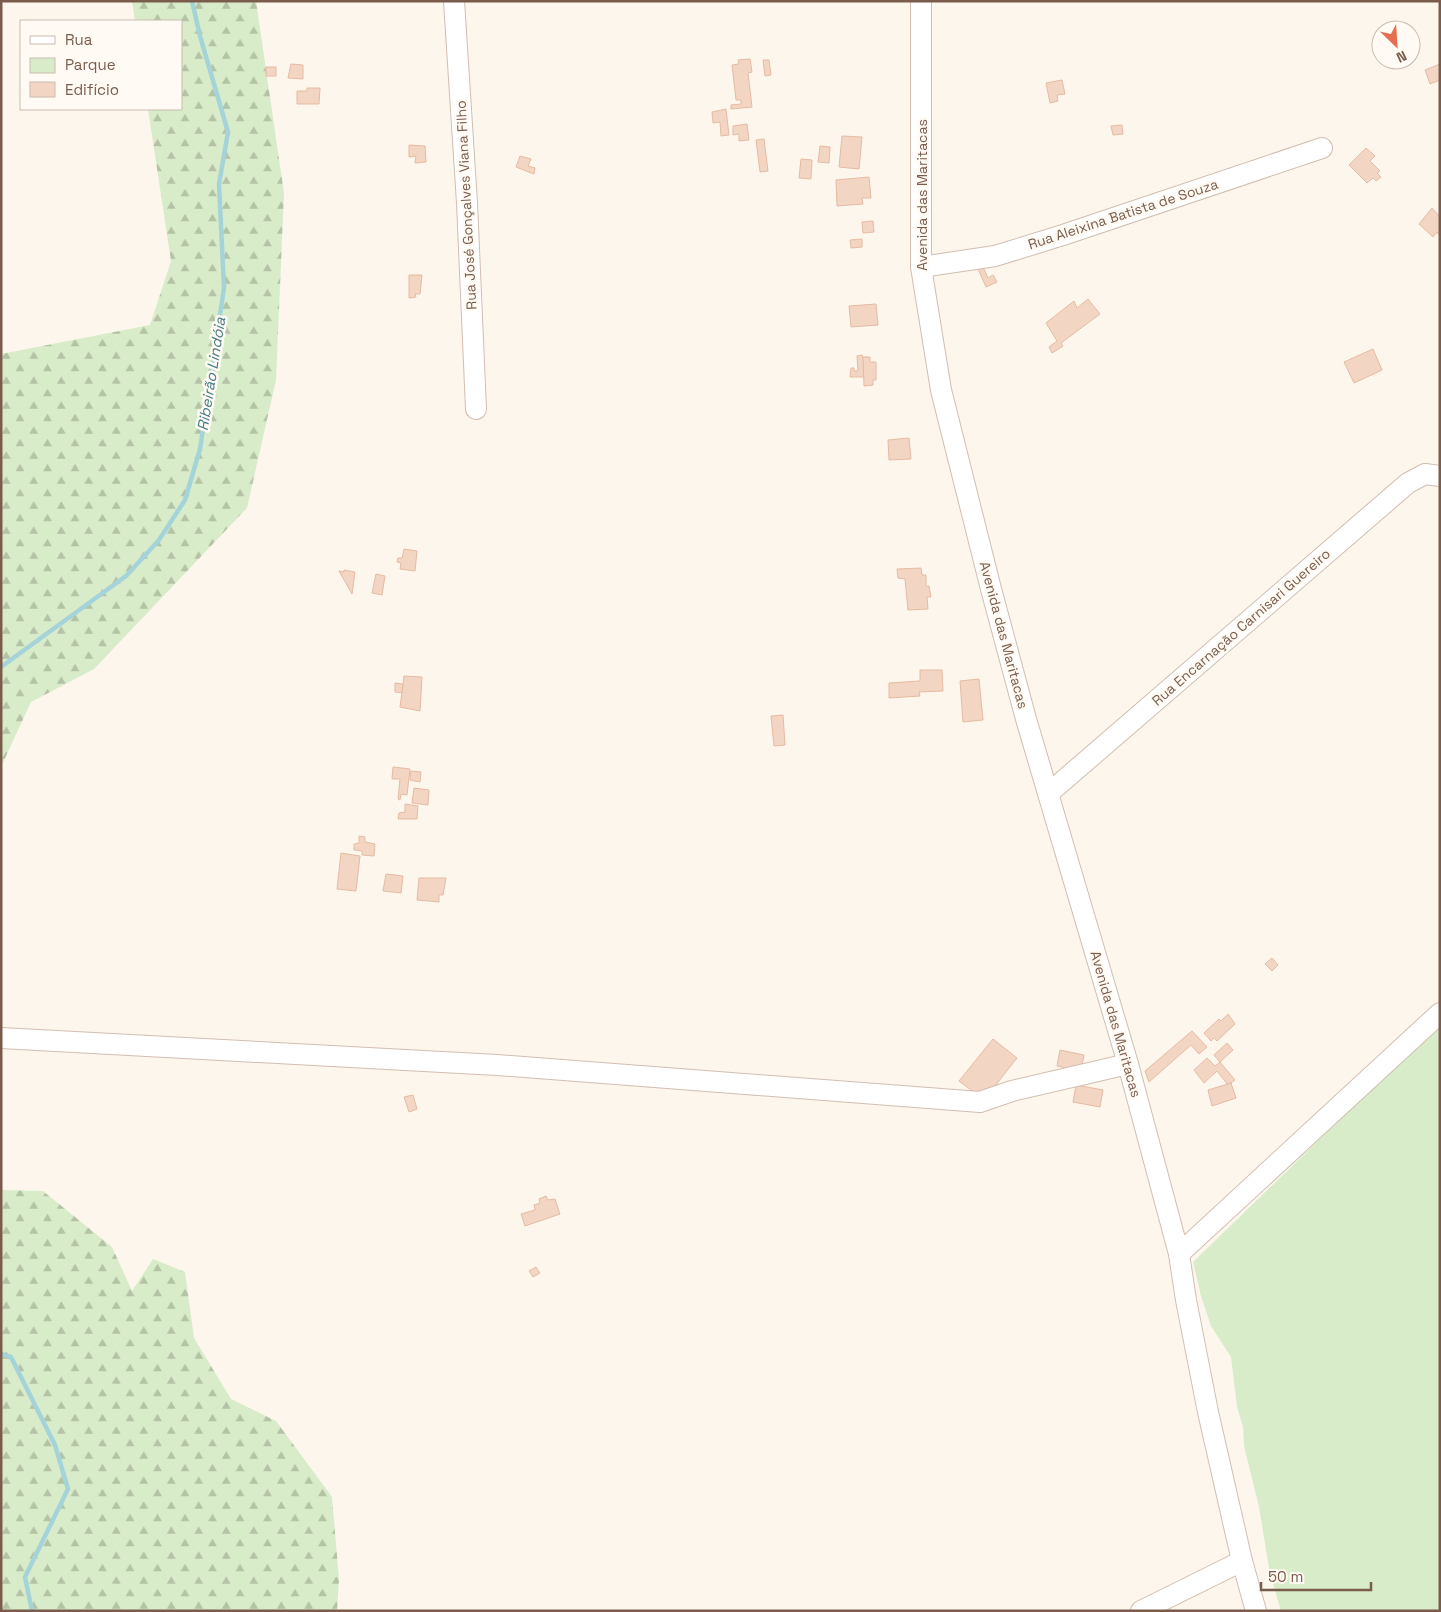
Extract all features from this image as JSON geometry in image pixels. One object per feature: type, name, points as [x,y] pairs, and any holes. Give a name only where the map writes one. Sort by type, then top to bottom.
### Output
[{"type":"street","name":"Rua José Gonçalves Viana Filho","points":[[454,1],[467,203],[476,409]]},
{"type":"street","name":"Avenida das Maritacas","points":[[921,1],[921,267],[944,399],[991,589],[1026,719],[1128,1064],[1179,1254],[1208,1412],[1242,1561],[1256,1611]]},
{"type":"street","name":"Rua Aleixina Batista de Souza","points":[[921,267],[995,256],[1322,148]]},
{"type":"street","name":"Rua Encarnação Carnisari Guereiro","points":[[1049,793],[1408,483],[1425,474],[1440,476]]},
{"type":"street","points":[[1179,1254],[1440,1014]]},
{"type":"street","points":[[1,1038],[497,1065],[980,1102],[1012,1091],[1128,1064]]},
{"type":"street","points":[[1141,1611],[1242,1561]]},
{"type":"green space","points":[[132,1],[256,1],[284,193],[276,380],[247,508],[94,669],[31,702],[1,767],[1,354],[150,325],[171,261],[148,110],[182,110],[182,20],[135,20]]},
{"type":"green space","points":[[1440,1026],[1440,1611],[1281,1611],[1270,1574],[1259,1507],[1244,1446],[1243,1427],[1237,1407],[1231,1357],[1211,1326],[1201,1296],[1193,1262],[1386,1075]]},
{"type":"green space","points":[[1,1190],[43,1191],[112,1247],[132,1291],[153,1259],[185,1272],[194,1338],[231,1399],[276,1421],[332,1497],[339,1579],[337,1611],[1,1611]]},
{"type":"building","points":[[750,59],[752,72],[748,73],[752,107],[731,109],[731,105],[741,104],[741,100],[736,100],[732,65],[739,64],[738,60]]},
{"type":"building","points":[[763,60],[769,60],[771,75],[765,76]]},
{"type":"building","points":[[291,64],[303,65],[303,79],[288,78]]},
{"type":"building","points":[[1440,64],[1440,80],[1430,84],[1425,70]]},
{"type":"building","points":[[266,67],[276,67],[276,76],[266,76]]},
{"type":"building","points":[[1062,80],[1065,94],[1057,95],[1058,101],[1050,103],[1046,83]]},
{"type":"building","points":[[307,88],[320,88],[319,104],[297,104],[297,91],[307,91]]},
{"type":"building","points":[[726,109],[729,135],[721,136],[720,122],[713,123],[712,112]]},
{"type":"building","points":[[747,124],[749,140],[739,141],[739,134],[733,135],[733,126]]},
{"type":"building","points":[[1122,125],[1123,134],[1113,135],[1111,126]]},
{"type":"building","points":[[842,136],[862,137],[859,169],[839,167]]},
{"type":"building","points":[[764,139],[768,171],[760,172],[756,140]]},
{"type":"building","points":[[409,145],[425,146],[426,162],[415,163],[416,156],[409,157]]},
{"type":"building","points":[[820,146],[830,147],[829,163],[818,162]]},
{"type":"building","points":[[1366,148],[1375,156],[1370,161],[1380,171],[1377,173],[1381,177],[1376,181],[1373,178],[1367,183],[1349,165]]},
{"type":"building","points":[[520,156],[531,159],[528,166],[535,168],[534,174],[516,167]]},
{"type":"building","points":[[801,159],[812,160],[811,179],[799,178]]},
{"type":"building","points":[[869,177],[871,198],[862,198],[863,204],[837,206],[836,180]]},
{"type":"building","points":[[1432,208],[1440,217],[1440,236],[1437,232],[1433,237],[1419,224]]},
{"type":"building","points":[[873,221],[874,232],[863,233],[862,222]]},
{"type":"building","points":[[862,239],[862,247],[851,248],[850,240]]},
{"type":"building","points":[[983,267],[988,278],[993,275],[997,282],[986,287],[978,269]]},
{"type":"building","points":[[409,275],[422,275],[420,294],[415,294],[416,297],[409,298]]},
{"type":"building","points":[[1088,299],[1100,314],[1061,343],[1063,346],[1052,353],[1049,347],[1057,341],[1046,323],[1074,301],[1077,308]]},
{"type":"building","points":[[876,304],[878,325],[851,327],[849,306]]},
{"type":"building","points":[[1373,349],[1382,370],[1354,383],[1344,362]]},
{"type":"building","points":[[862,355],[863,358],[867,357],[864,377],[850,377],[851,368],[854,368],[854,371],[858,371],[857,356]]},
{"type":"building","points":[[863,357],[870,357],[870,362],[876,362],[876,380],[873,380],[873,385],[864,386]]},
{"type":"building","points":[[909,438],[911,459],[889,460],[888,440]]},
{"type":"building","points":[[404,549],[417,551],[415,571],[400,569],[401,563],[397,562],[398,558],[402,558]]},
{"type":"building","points":[[921,568],[922,575],[926,575],[926,586],[929,586],[931,597],[927,597],[928,609],[908,610],[905,579],[898,578],[897,569]]},
{"type":"building","points":[[344,570],[355,572],[352,594],[339,571],[344,572]]},
{"type":"building","points":[[376,574],[385,576],[382,595],[372,593]]},
{"type":"building","points":[[920,670],[942,670],[943,691],[919,692],[920,696],[889,698],[889,683],[920,681]]},
{"type":"building","points":[[404,676],[422,677],[420,711],[400,707]]},
{"type":"building","points":[[979,679],[983,720],[963,722],[960,681]]},
{"type":"building","points":[[395,683],[403,684],[402,693],[395,692]]},
{"type":"building","points":[[783,715],[785,745],[774,746],[771,716]]},
{"type":"building","points":[[393,767],[410,769],[407,795],[401,794],[400,800],[398,799],[400,779],[392,779]]},
{"type":"building","points":[[411,771],[421,772],[420,782],[410,780]]},
{"type":"building","points":[[414,788],[429,790],[428,805],[412,803]]},
{"type":"building","points":[[405,804],[418,806],[417,819],[398,819],[399,813],[405,812]]},
{"type":"building","points":[[359,836],[365,837],[365,842],[375,844],[374,856],[362,855],[362,851],[354,850],[354,844],[359,843]]},
{"type":"building","points":[[341,853],[360,856],[356,891],[337,889]]},
{"type":"building","points":[[386,874],[403,876],[401,893],[383,891]]},
{"type":"building","points":[[419,878],[446,878],[443,895],[439,895],[439,902],[417,900]]},
{"type":"building","points":[[1272,958],[1278,965],[1272,971],[1265,964]]},
{"type":"building","points":[[1228,1014],[1235,1024],[1217,1041],[1214,1038],[1211,1041],[1204,1033],[1219,1019],[1221,1021]]},
{"type":"building","points":[[1192,1031],[1207,1047],[1199,1054],[1191,1045],[1149,1082],[1145,1071]]},
{"type":"building","points":[[993,1039],[1017,1058],[984,1100],[959,1081]]},
{"type":"building","points":[[1227,1043],[1233,1050],[1220,1062],[1214,1055]]},
{"type":"building","points":[[1060,1050],[1084,1055],[1081,1071],[1057,1066]]},
{"type":"building","points":[[1207,1058],[1215,1066],[1220,1062],[1235,1080],[1228,1085],[1217,1071],[1204,1083],[1194,1070]]},
{"type":"building","points":[[1231,1083],[1236,1098],[1212,1106],[1208,1090]]},
{"type":"building","points":[[1076,1085],[1103,1090],[1100,1107],[1073,1102]]},
{"type":"building","points":[[413,1095],[417,1109],[409,1112],[404,1097]]},
{"type":"building","points":[[546,1196],[548,1200],[555,1199],[560,1214],[525,1226],[521,1214],[535,1210],[534,1205],[540,1203],[539,1199]]},
{"type":"building","points":[[536,1267],[540,1273],[533,1277],[529,1271]]},
{"type":"waterway","name":"Ribeirão Lindóia","points":[[1,667],[126,576],[159,540],[185,500],[200,449],[224,288],[219,184],[228,132],[200,36],[192,1]]},
{"type":"waterway","name":"Ribeirão Lindóia","points":[[1,1354],[11,1357],[55,1445],[68,1489],[25,1577],[32,1611]]}]
